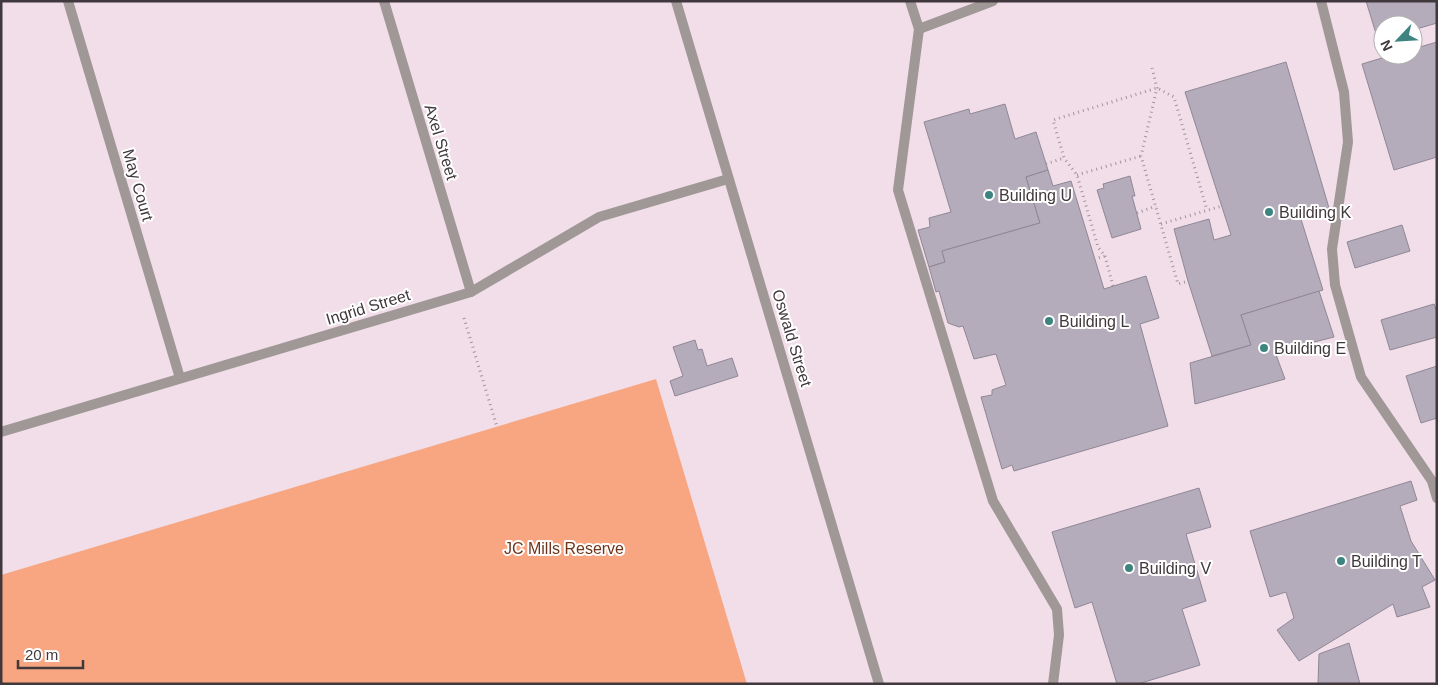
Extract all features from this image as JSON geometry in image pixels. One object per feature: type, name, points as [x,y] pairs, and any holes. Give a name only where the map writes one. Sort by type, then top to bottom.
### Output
[{"type":"street","name":"May Court","points":[[68,1],[180,378]]},
{"type":"street","name":"Axel Street","points":[[384,1],[471,292]]},
{"type":"street","name":"Oswald Street","points":[[676,1],[879,684]]},
{"type":"street","points":[[910,1],[919,29],[898,190],[994,501],[1057,609],[1058,635],[1053,684]]},
{"type":"street","points":[[919,29],[993,1]]},
{"type":"street","points":[[1321,1],[1344,92],[1348,142],[1332,249],[1335,285],[1362,377],[1432,481],[1437,498]]},
{"type":"street","name":"Ingrid Street","points":[[1,432],[471,292],[599,217],[728,178]]},
{"type":"path","points":[[1152,68],[1157,88],[1141,156],[1178,284],[1188,281]]},
{"type":"path","points":[[1113,286],[1105,256],[1098,247],[1077,175],[1064,158],[1053,120],[1157,88],[1174,97],[1207,210]]},
{"type":"path","points":[[1077,175],[1141,156]]},
{"type":"path","points":[[1046,164],[1064,158]]},
{"type":"path","points":[[1137,212],[1156,206]]},
{"type":"path","points":[[1161,224],[1222,206]]},
{"type":"path","points":[[1094,259],[1105,256]]},
{"type":"path","points":[[464,318],[497,427]]},
{"type":"green space","name":"JC Mills Reserve","points":[[656,379],[747,684],[1,684],[1,575]]},
{"type":"building","points":[[1366,1],[1436,1],[1437,23],[1423,27],[1423,15],[1373,15],[1373,24]]},
{"type":"building","points":[[1437,42],[1437,157],[1394,170],[1362,64],[1373,61],[1373,65],[1423,65],[1423,46]]},
{"type":"building","name":"Building K","points":[[1286,62],[1329,208],[1300,216],[1323,290],[1241,315],[1251,345],[1212,356],[1174,229],[1209,219],[1214,240],[1231,235],[1185,92]]},
{"type":"building","name":"Building U","points":[[1005,104],[1015,139],[1036,132],[1048,170],[1026,177],[1040,223],[942,251],[945,262],[929,267],[918,230],[930,227],[929,218],[951,212],[924,122],[969,109],[970,114]]},
{"type":"building","name":"Building L","points":[[1048,170],[1053,186],[1071,181],[1104,289],[1146,276],[1159,318],[1140,324],[1168,426],[1014,471],[1012,465],[1002,469],[981,397],[992,395],[992,390],[1006,385],[996,354],[974,359],[963,326],[959,327],[948,323],[939,291],[936,292],[929,267],[945,262],[942,251],[1040,223],[1026,177]]},
{"type":"building","points":[[1130,176],[1135,196],[1132,196],[1141,229],[1112,238],[1097,190],[1104,188],[1103,184]]},
{"type":"building","points":[[1402,225],[1410,251],[1355,268],[1347,242]]},
{"type":"building","name":"Building E","points":[[1319,291],[1334,337],[1275,352],[1285,379],[1195,404],[1190,363],[1251,345],[1241,315]]},
{"type":"building","points":[[1434,304],[1437,313],[1437,337],[1390,350],[1381,320]]},
{"type":"building","points":[[695,340],[698,350],[702,349],[707,366],[732,358],[738,376],[675,396],[670,381],[683,376],[673,347]]},
{"type":"building","points":[[1437,366],[1437,418],[1421,423],[1406,376]]},
{"type":"building","name":"Building T","points":[[1411,481],[1417,500],[1400,506],[1411,541],[1435,580],[1422,587],[1430,607],[1397,617],[1393,604],[1299,661],[1277,630],[1294,618],[1286,592],[1270,597],[1250,531]]},
{"type":"building","name":"Building V","points":[[1199,488],[1211,527],[1186,534],[1206,601],[1182,609],[1200,665],[1138,684],[1117,684],[1092,602],[1075,608],[1052,532]]},
{"type":"building","points":[[1349,643],[1360,684],[1318,684],[1319,654]]},
{"type":"place","name":"Building U","points":[[989,195]]},
{"type":"place","name":"Building K","points":[[1269,212]]},
{"type":"place","name":"Building L","points":[[1049,321]]},
{"type":"place","name":"Building E","points":[[1264,348]]},
{"type":"place","name":"Building T","points":[[1341,561]]},
{"type":"place","name":"Building V","points":[[1129,568]]}]
